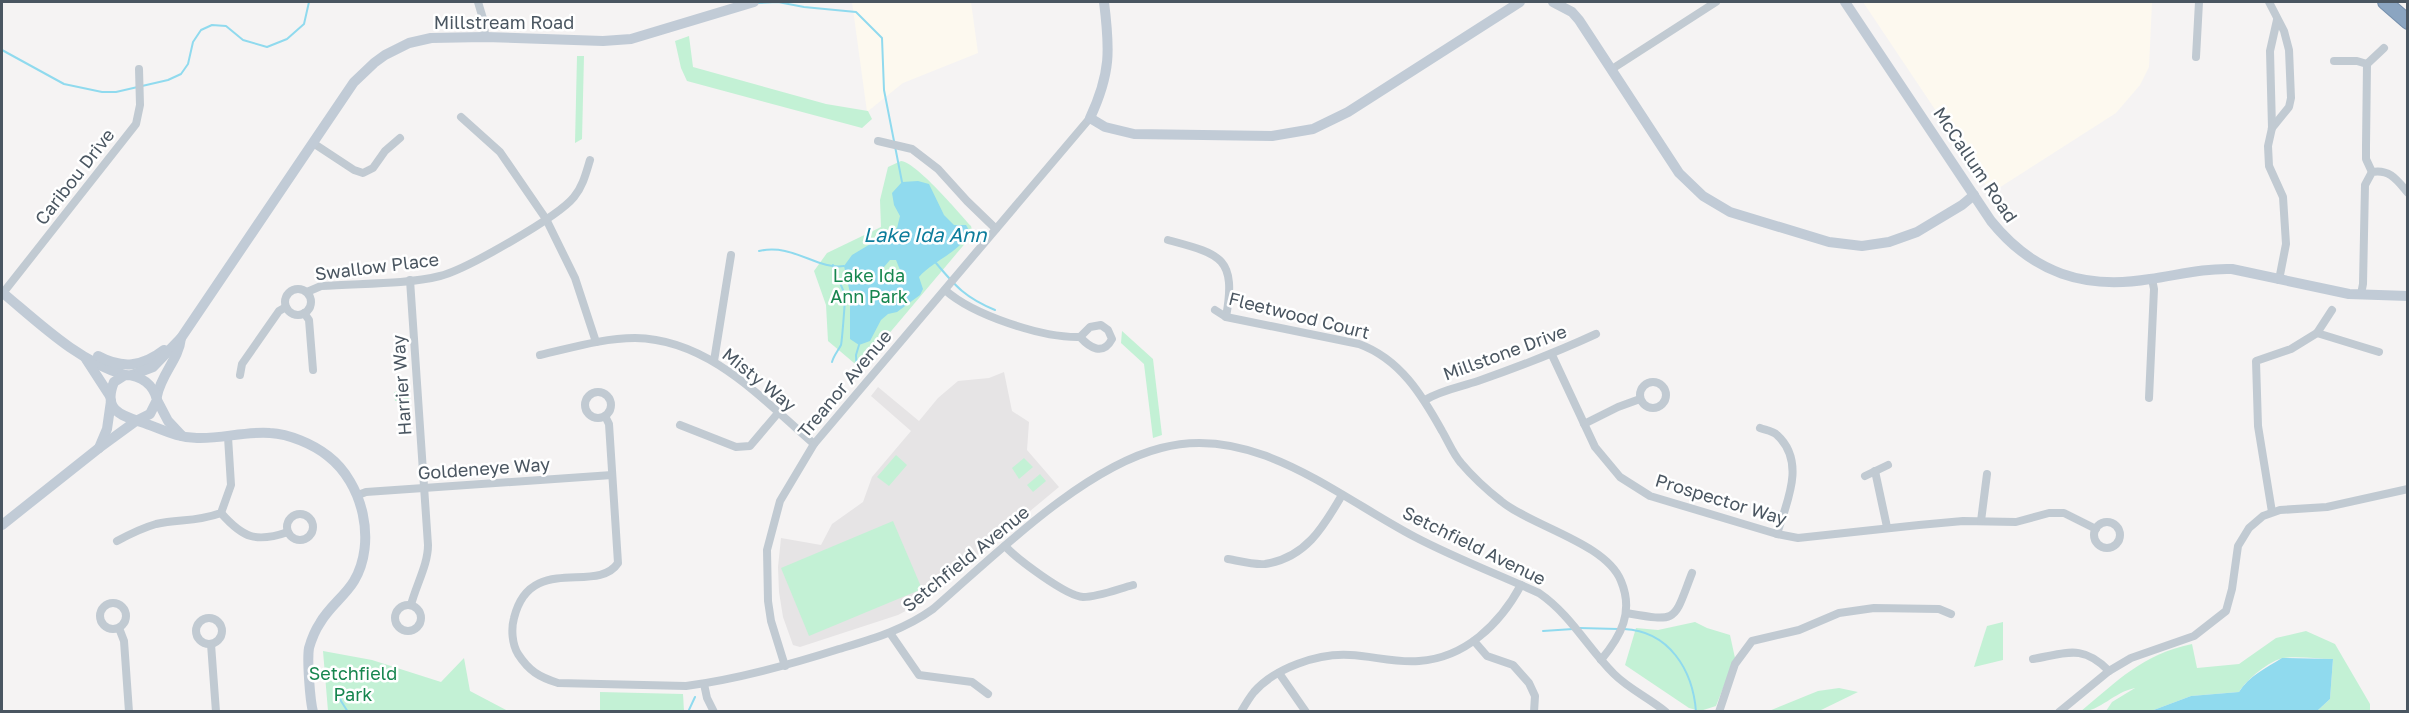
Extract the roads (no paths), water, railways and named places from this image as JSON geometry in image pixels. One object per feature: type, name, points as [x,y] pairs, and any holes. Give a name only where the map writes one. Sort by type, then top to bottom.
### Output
[{"type":"highway","points":[[2385,2],[2408,22]]},
{"type":"highway","points":[[2390,2],[2408,22]]},
{"type":"street","points":[[478,2],[484,22],[485,37]]},
{"type":"street","name":"Millstream Road","points":[[129,375],[153,367],[178,341],[354,82],[385,55],[409,43],[431,38],[485,37],[603,41],[631,39],[754,2]]},
{"type":"street","name":"Treanor Avenue","points":[[785,666],[771,621],[768,601],[767,550],[780,501],[814,444],[1090,118],[1105,80],[1109,56],[1104,2]]},
{"type":"street","points":[[1090,118],[1105,127],[1134,134],[1272,136],[1313,129],[1348,112],[1520,2]]},
{"type":"street","points":[[1553,2],[1572,12],[1579,20],[1679,173],[1703,196],[1718,206],[1741,216],[1829,242],[1847,245],[1877,244],[1917,232],[1962,205],[1974,195]]},
{"type":"street","points":[[1612,69],[1716,2]]},
{"type":"street","name":"McCallum Road","points":[[1845,2],[2004,237],[2025,255],[2052,270],[2068,277],[2102,283],[2152,279],[2214,268],[2232,269],[2349,294],[2408,297]]},
{"type":"street","points":[[2196,57],[2199,2]]},
{"type":"street","points":[[2269,2],[2284,31],[2289,51],[2291,98],[2289,107],[2272,128]]},
{"type":"street","points":[[2277,20],[2270,51],[2272,128],[2268,146],[2269,166],[2283,197],[2286,244],[2279,280]]},
{"type":"street","points":[[2372,172],[2366,159],[2367,64],[2385,48]]},
{"type":"street","points":[[2334,61],[2357,61],[2367,64]]},
{"type":"street","name":"Caribou Drive","points":[[2,292],[136,124],[140,114],[138,69]]},
{"type":"street","points":[[461,117],[500,152],[546,219],[575,278],[596,342]]},
{"type":"street","points":[[312,143],[354,170],[363,173],[373,168],[385,151],[400,138]]},
{"type":"street","points":[[878,141],[912,149],[931,163],[996,229]]},
{"type":"street","name":"Swallow Place","points":[[240,375],[242,364],[279,311],[286,307],[286,297],[292,290],[307,292],[321,286],[433,278],[452,272],[496,250],[573,199],[584,181],[590,160]]},
{"type":"street","points":[[2372,172],[2390,173],[2408,193]]},
{"type":"street","points":[[2361,294],[2365,185],[2372,172]]},
{"type":"street","points":[[1168,240],[1202,249],[1221,260],[1231,280],[1226,316]]},
{"type":"street","points":[[714,361],[731,255]]},
{"type":"street","points":[[2149,398],[2154,289],[2152,279]]},
{"type":"street","name":"Harrier Way","points":[[410,280],[428,555],[411,605]]},
{"type":"street","points":[[945,290],[955,298],[1003,321],[1066,338],[1080,337]]},
{"type":"street","points":[[2,292],[85,357],[108,369],[144,380],[157,398],[168,421],[182,436]]},
{"type":"street","name":"Swallow Place","points":[[304,313],[310,301],[307,292]]},
{"type":"street","points":[[286,307],[292,313],[304,313],[309,320],[313,370]]},
{"type":"street","name":"Fleetwood Court","points":[[1215,310],[1226,316],[1368,347],[1399,369],[1425,400],[1460,462],[1502,502],[1585,546],[1609,563],[1621,579],[1626,597],[1626,613],[1618,640],[1601,660]]},
{"type":"street","points":[[2272,512],[2258,426],[2256,361],[2291,348],[2318,333],[2332,310]]},
{"type":"street","points":[[2318,333],[2379,352]]},
{"type":"street","name":"Millstone Drive","points":[[1425,400],[1440,392],[1459,388],[1551,355],[1596,334]]},
{"type":"street","name":"Misty Way","points":[[540,355],[596,342],[634,338],[662,340],[689,348],[714,361],[814,444]]},
{"type":"street","points":[[75,349],[88,351],[111,362],[132,365],[146,362],[178,341]]},
{"type":"street","name":"Millstream Road","points":[[157,398],[162,379],[180,349],[178,341]]},
{"type":"street","name":"Prospector Way","points":[[1551,355],[1595,447],[1620,477],[1650,496],[1777,534],[1798,538],[1815,538],[1887,527],[1981,521],[2016,522],[2049,513],[2064,513],[2096,529]]},
{"type":"street","points":[[85,357],[121,416],[169,435],[197,438],[270,433],[302,441],[329,457],[358,495],[364,518],[364,551],[355,580],[320,622],[309,648],[314,711]]},
{"type":"street","points":[[99,448],[107,429],[114,382],[129,375]]},
{"type":"street","points":[[2,525],[99,448],[136,421],[150,414],[157,398]]},
{"type":"street","points":[[1584,424],[1640,399]]},
{"type":"street","points":[[680,425],[736,447],[750,446],[778,413]]},
{"type":"street","name":"Setchfield Avenue","points":[[605,416],[609,423],[618,563],[607,574],[550,579],[530,589],[517,606],[512,627],[515,650],[526,666],[540,677],[558,683],[686,686],[704,684],[785,666],[890,633],[914,622],[933,609],[1005,546],[1069,495],[1095,478],[1140,455],[1175,444],[1210,443],[1252,451],[1298,470],[1439,549],[1539,593],[1561,610],[1601,660],[1622,681],[1666,711]]},
{"type":"street","points":[[1760,428],[1776,434],[1791,459],[1792,486],[1777,534]]},
{"type":"street","points":[[117,541],[141,529],[158,524],[203,520],[221,513],[231,485],[228,437]]},
{"type":"street","points":[[1865,476],[1888,465]]},
{"type":"street","points":[[1875,471],[1887,527]]},
{"type":"street","points":[[1981,521],[1986,474]]},
{"type":"street","name":"Goldeneye Way","points":[[358,495],[366,492],[612,475]]},
{"type":"street","points":[[2059,711],[2131,658],[2194,636],[2226,611],[2232,589],[2238,546],[2243,535],[2263,516],[2292,508],[2327,507],[2408,489]]},
{"type":"street","points":[[1228,559],[1263,564],[1290,557],[1307,546],[1321,530],[1342,495]]},
{"type":"street","points":[[221,513],[237,530],[255,538],[267,538],[288,532]]},
{"type":"street","points":[[1005,546],[1024,563],[1077,596],[1086,597],[1133,585]]},
{"type":"street","points":[[1626,613],[1658,618],[1673,615],[1678,610],[1692,573]]},
{"type":"street","points":[[1241,711],[1254,691],[1295,664],[1322,657],[1348,654],[1392,661],[1420,661],[1447,655],[1474,641],[1499,620],[1521,585]]},
{"type":"street","points":[[1719,711],[1736,664],[1752,641],[1799,630],[1839,613],[1874,608],[1939,609],[1951,614]]},
{"type":"street","points":[[118,628],[124,641],[129,711]]},
{"type":"street","points":[[890,633],[919,675],[972,682],[988,694]]},
{"type":"street","points":[[1474,641],[1487,656],[1513,665],[1529,683],[1535,696],[1534,711]]},
{"type":"street","points":[[211,644],[216,711]]},
{"type":"street","points":[[2033,659],[2068,653],[2087,654],[2098,659],[2109,672]]},
{"type":"street","points":[[1279,673],[1306,711]]},
{"type":"street","points":[[704,684],[707,698],[714,711]]},
{"type":"water","name":"Lake Ida Ann","points":[[918,181],[929,184],[944,215],[954,225],[966,225],[970,232],[960,246],[919,277],[923,289],[920,295],[897,312],[888,314],[881,320],[870,341],[859,345],[850,339],[850,293],[844,266],[852,255],[897,228],[900,216],[894,205],[892,193],[902,182]],"holes":[[[890,260],[896,260],[900,270],[899,275],[894,278],[884,273],[883,268]]]},
{"type":"water","points":[[2282,658],[2333,659],[2330,699],[2317,711],[2151,711],[2191,696],[2239,692],[2253,677]]},
{"type":"waterway","points":[[2,50],[64,84],[102,92],[116,92],[168,80],[181,74],[188,64],[193,42],[201,30],[212,25],[226,26],[243,40],[267,47],[287,39],[304,24],[309,2]]},
{"type":"waterway","points":[[757,3],[778,2],[856,12],[882,38],[884,90],[902,182]]},
{"type":"waterway","points":[[759,251],[783,251],[824,264],[844,266]]},
{"type":"waterway","points":[[936,263],[962,291],[995,310]]},
{"type":"waterway","points":[[832,362],[841,345],[845,297],[833,265]]},
{"type":"waterway","points":[[857,376],[856,355],[859,345]]},
{"type":"waterway","points":[[1579,628],[1618,629]]},
{"type":"waterway","points":[[1543,631],[1573,629]]},
{"type":"waterway","points":[[1624,629],[1640,631],[1654,637],[1676,655],[1690,682],[1696,712]]},
{"type":"waterway","points":[[336,686],[348,712]]},
{"type":"waterway","points":[[688,712],[695,697]]},
{"type":"park label","name":"Lake Ida Ann Park","points":[[869,286]]},
{"type":"park label","name":"Setchfield Park","points":[[353,684]]}]
